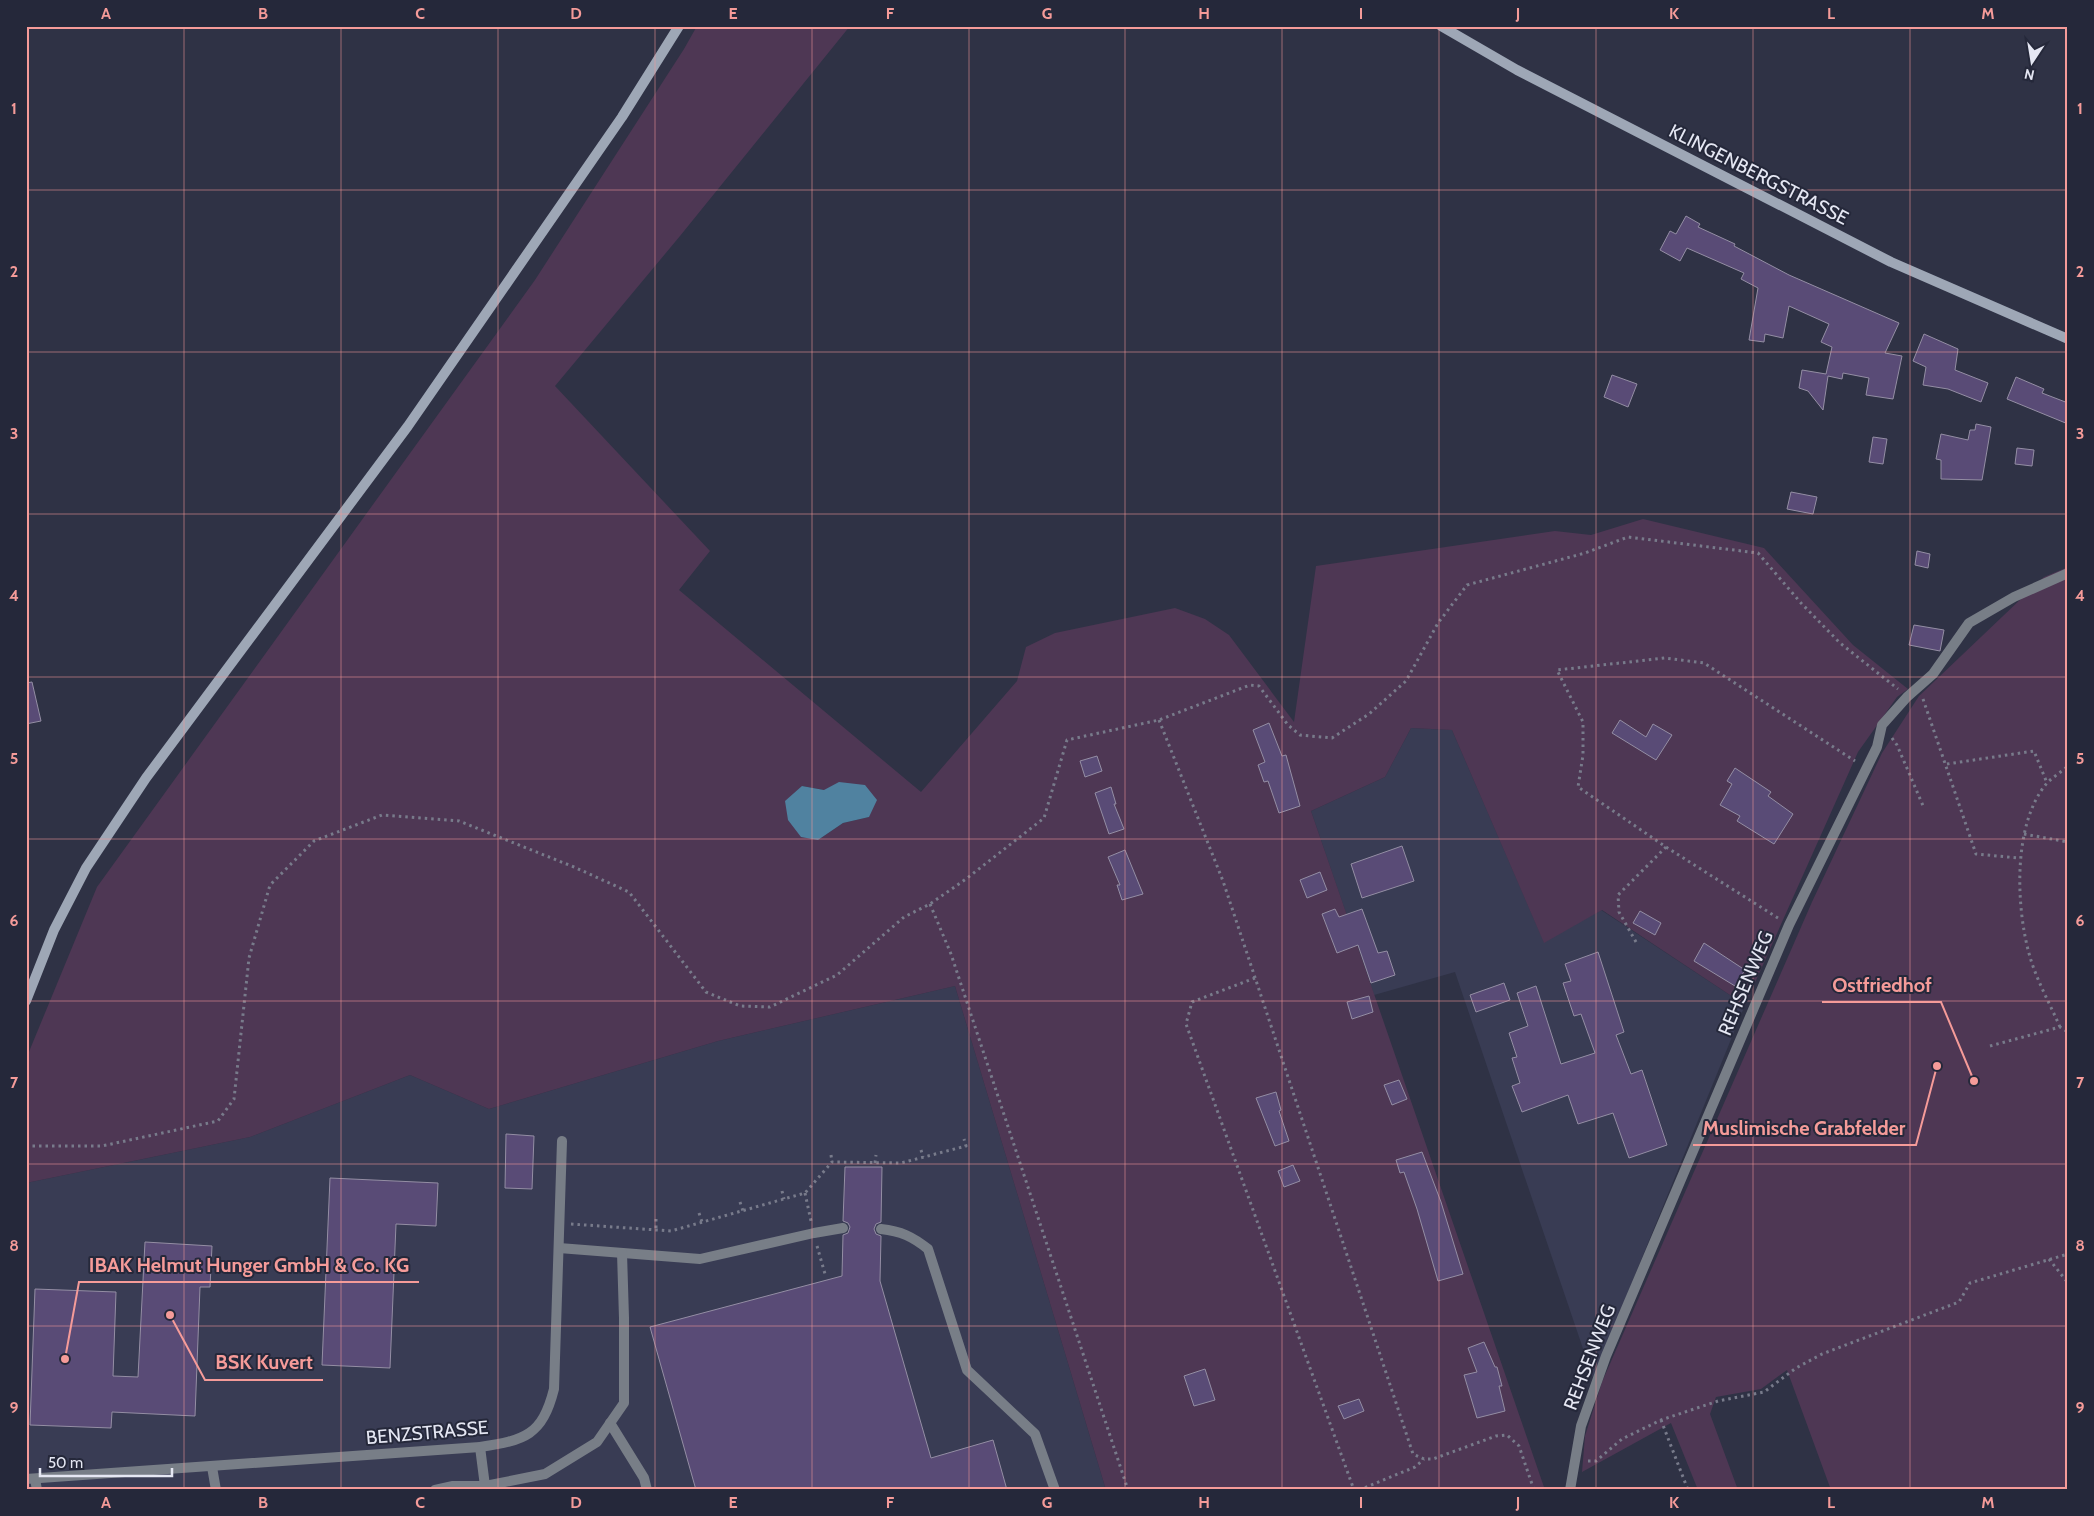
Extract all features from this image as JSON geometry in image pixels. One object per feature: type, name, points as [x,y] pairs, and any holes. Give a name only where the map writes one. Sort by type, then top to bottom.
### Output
[{"type":"main road","points":[[26,1001],[54,930],[86,868],[146,778],[408,426],[622,117],[680,26]]},
{"type":"main road","name":"KLINGENBERGSTRASSE","points":[[1441,26],[1517,70],[1891,262],[2068,339]]},
{"type":"street","name":"REHSENWEG","points":[[1570,1490],[1581,1426],[1606,1356],[1789,925],[1877,747],[1882,725],[1907,697],[1933,674],[1969,623],[2014,597],[2068,573]]},
{"type":"street","name":"BENZSTRASSE","points":[[30,1479],[480,1447],[514,1442],[536,1429],[548,1411],[554,1389],[562,1141]]},
{"type":"street","points":[[559,1248],[700,1259],[843,1228]]},
{"type":"street","points":[[881,1229],[897,1231],[914,1237],[928,1249],[967,1370],[1035,1434],[1055,1490]]},
{"type":"street","points":[[435,1490],[453,1486],[485,1486],[546,1474],[596,1442],[624,1403],[622,1253]]},
{"type":"street","points":[[610,1423],[644,1478],[647,1490]]},
{"type":"street","points":[[480,1447],[485,1486]]},
{"type":"street","points":[[212,1467],[216,1490]]},
{"type":"street","points":[[30,1479],[37,1490]]},
{"type":"path","points":[[26,1146],[102,1146],[218,1121],[234,1099],[249,958],[270,885],[314,842],[382,815],[459,821],[574,867],[629,892],[706,992],[740,1006],[770,1007],[837,975],[904,917],[930,904],[966,879],[1044,818],[1067,740],[1159,720],[1250,686],[1259,686],[1288,725],[1300,736],[1332,738],[1369,714],[1406,681],[1438,623],[1467,584],[1585,553],[1628,537],[1758,553],[1801,603],[1840,643],[1907,697]]},
{"type":"path","points":[[1789,925],[1666,848],[1578,787],[1583,755],[1583,722],[1557,670],[1665,658],[1704,663],[1866,768]]},
{"type":"path","points":[[1923,699],[1947,764],[1976,854],[2019,858]]},
{"type":"path","points":[[1159,720],[1223,881],[1413,1454],[1424,1459],[1433,1459],[1496,1436],[1507,1435],[1520,1446],[1534,1490]]},
{"type":"path","points":[[1882,725],[1897,745],[1924,808]]},
{"type":"path","points":[[1947,764],[2034,751],[2047,784]]},
{"type":"path","points":[[2068,766],[2047,784],[2035,804],[2024,834],[2019,858],[2022,914],[2030,957],[2060,1027],[2068,1032]]},
{"type":"path","points":[[2024,834],[2068,842]]},
{"type":"path","points":[[1636,942],[1619,912],[1618,894],[1666,848]]},
{"type":"path","points":[[930,904],[951,954],[1128,1490]]},
{"type":"path","points":[[1255,978],[1192,1002],[1186,1024],[1354,1490]]},
{"type":"path","points":[[1990,1046],[2060,1027]]},
{"type":"path","points":[[832,1162],[901,1163],[966,1146],[964,1139]]},
{"type":"path","points":[[921,1150],[923,1157]]},
{"type":"path","points":[[560,1223],[671,1231],[805,1193],[832,1162],[831,1155]]},
{"type":"path","points":[[875,1163],[876,1155]]},
{"type":"path","points":[[782,1191],[784,1199]]},
{"type":"path","points":[[805,1193],[814,1233]]},
{"type":"path","points":[[740,1202],[743,1210]]},
{"type":"path","points":[[699,1213],[702,1222]]},
{"type":"path","points":[[656,1219],[656,1230]]},
{"type":"path","points":[[819,1254],[825,1274]]},
{"type":"path","points":[[1575,1462],[1596,1461],[1622,1439],[1661,1420],[1718,1401],[1764,1392],[1796,1368],[1822,1354],[1958,1302],[1970,1284],[2068,1254]]},
{"type":"path","points":[[2049,1259],[2068,1283]]},
{"type":"path","points":[[1661,1420],[1688,1490]]},
{"type":"path","points":[[1359,1490],[1415,1467],[1424,1459]]},
{"type":"shaded area","points":[[697,26],[850,26],[680,236],[555,386],[710,551],[679,590],[921,792],[1017,681],[1026,647],[1055,633],[1175,608],[1205,619],[1229,635],[1294,722],[1316,566],[1555,531],[1591,535],[1643,519],[1764,548],[1853,645],[1908,689],[1897,697],[1858,752],[1745,1005],[1602,910],[1544,943],[1452,730],[1411,728],[1385,777],[1311,811],[1545,1490],[1106,1490],[955,986],[718,1041],[489,1109],[410,1075],[250,1137],[26,1183],[26,1059],[97,887],[535,280]],"holes":[[[802,786],[824,790],[869,817],[843,823],[818,840]]]},
{"type":"shaded area","points":[[2068,567],[2068,1490],[1831,1490],[1787,1370],[1761,1389],[1716,1397],[1710,1414],[1738,1490],[1698,1490],[1671,1423],[1582,1472],[1585,1436],[1602,1382],[1812,902],[1882,753],[1919,696],[2044,577]]},
{"type":"shaded area","points":[[1411,728],[1452,730],[1544,942],[1601,910],[1745,1005],[1593,1378],[1455,972],[1374,995],[1311,811],[1385,777]]},
{"type":"shaded area","points":[[839,782],[865,785],[877,800],[869,817],[843,823],[818,840],[801,837],[788,820],[785,801],[802,786],[824,790]]},
{"type":"shaded area","points":[[955,986],[1106,1490],[26,1490],[26,1183],[250,1137],[410,1075],[489,1109],[718,1041]]},
{"type":"building","points":[[1686,216],[1700,224],[1698,227],[1735,244],[1734,246],[1789,275],[1899,323],[1885,353],[1902,356],[1893,399],[1866,395],[1869,378],[1843,373],[1842,379],[1828,376],[1823,410],[1808,391],[1799,388],[1802,370],[1826,374],[1832,347],[1821,342],[1829,324],[1789,306],[1783,338],[1765,334],[1764,342],[1749,340],[1758,288],[1741,279],[1744,273],[1687,248],[1680,261],[1660,250],[1670,231],[1676,234]]},
{"type":"building","points":[[1924,334],[1958,349],[1955,370],[1988,383],[1981,402],[1948,389],[1923,385],[1926,367],[1913,361]]},
{"type":"building","points":[[1612,375],[1637,384],[1628,407],[1604,397]]},
{"type":"building","points":[[2016,377],[2044,389],[2042,393],[2068,403],[2068,424],[2007,399]]},
{"type":"building","points":[[1976,424],[1991,427],[1982,480],[1941,479],[1941,460],[1936,459],[1941,434],[1968,440],[1970,430],[1975,430]]},
{"type":"building","points":[[1873,437],[1887,439],[1883,464],[1869,462]]},
{"type":"building","points":[[2017,448],[2034,450],[2032,466],[2015,464]]},
{"type":"building","points":[[1791,492],[1817,497],[1813,514],[1787,509]]},
{"type":"building","points":[[1917,551],[1930,554],[1928,568],[1915,565]]},
{"type":"building","points":[[1914,625],[1944,630],[1940,651],[1909,645]]},
{"type":"building","points":[[32,682],[41,721],[26,724],[26,683]]},
{"type":"building","points":[[1620,720],[1646,737],[1653,724],[1672,735],[1656,760],[1612,733]]},
{"type":"building","points":[[1269,723],[1282,756],[1286,755],[1300,806],[1279,813],[1268,781],[1264,782],[1258,765],[1265,762],[1253,730]]},
{"type":"building","points":[[1097,756],[1102,771],[1085,777],[1080,761]]},
{"type":"building","points":[[1735,768],[1771,792],[1768,796],[1793,814],[1774,844],[1737,821],[1740,816],[1720,805],[1732,784],[1727,781]]},
{"type":"building","points":[[1111,787],[1116,804],[1114,804],[1124,829],[1109,834],[1095,793]]},
{"type":"building","points":[[1402,846],[1414,881],[1362,898],[1351,864]]},
{"type":"building","points":[[1125,850],[1143,894],[1122,900],[1117,885],[1120,885],[1108,857]]},
{"type":"building","points":[[1320,872],[1327,890],[1307,898],[1300,880]]},
{"type":"building","points":[[1335,909],[1339,917],[1362,909],[1378,953],[1387,951],[1395,975],[1371,983],[1358,945],[1337,953],[1322,914]]},
{"type":"building","points":[[1640,911],[1661,923],[1655,935],[1633,923]]},
{"type":"building","points":[[1704,943],[1745,970],[1735,986],[1694,961]]},
{"type":"building","points":[[1598,952],[1624,1032],[1616,1035],[1631,1074],[1642,1070],[1667,1145],[1629,1158],[1613,1113],[1578,1124],[1568,1095],[1522,1112],[1512,1086],[1520,1083],[1512,1058],[1517,1057],[1509,1033],[1528,1026],[1517,993],[1536,986],[1561,1064],[1595,1053],[1581,1014],[1574,1016],[1563,983],[1571,981],[1565,964]]},
{"type":"building","points":[[1504,983],[1510,1000],[1476,1012],[1470,995]]},
{"type":"building","points":[[1369,996],[1373,1012],[1352,1019],[1347,1002]]},
{"type":"building","points":[[1399,1080],[1407,1099],[1392,1105],[1384,1085]]},
{"type":"building","points":[[1276,1092],[1281,1110],[1279,1111],[1289,1141],[1275,1146],[1256,1098]]},
{"type":"building","points":[[506,1134],[534,1136],[532,1189],[505,1188]]},
{"type":"building","points":[[1422,1152],[1441,1202],[1463,1274],[1438,1281],[1417,1209],[1404,1172],[1400,1173],[1396,1160]]},
{"type":"building","points":[[1293,1165],[1300,1181],[1284,1187],[1278,1171]]},
{"type":"building","points":[[845,1167],[882,1167],[881,1222],[876,1224],[874,1229],[876,1234],[881,1236],[880,1281],[931,1458],[993,1440],[1007,1490],[696,1490],[650,1327],[842,1276],[843,1235],[848,1233],[850,1227],[848,1223],[843,1221]]},
{"type":"building","points":[[330,1178],[438,1183],[436,1226],[396,1224],[390,1368],[322,1365]]},
{"type":"building","points":[[145,1242],[212,1246],[210,1287],[200,1287],[195,1416],[112,1412],[111,1428],[30,1425],[35,1289],[116,1292],[113,1376],[138,1377]]},
{"type":"building","points":[[1484,1342],[1495,1367],[1497,1367],[1502,1386],[1499,1386],[1505,1411],[1477,1418],[1464,1375],[1477,1372],[1468,1348]]},
{"type":"building","points":[[1205,1369],[1215,1400],[1194,1406],[1184,1376]]},
{"type":"building","points":[[1359,1399],[1364,1411],[1344,1419],[1338,1406]]},
{"type":"place","name":"Muslimische Grabfelder","points":[[1937,1066]]},
{"type":"place","name":"Ostfriedhof","points":[[1974,1081]]},
{"type":"place","name":"BSK Kuvert","points":[[170,1315]]},
{"type":"place","name":"IBAK Helmut Hunger GmbH & Co. KG","points":[[65,1359]]}]
